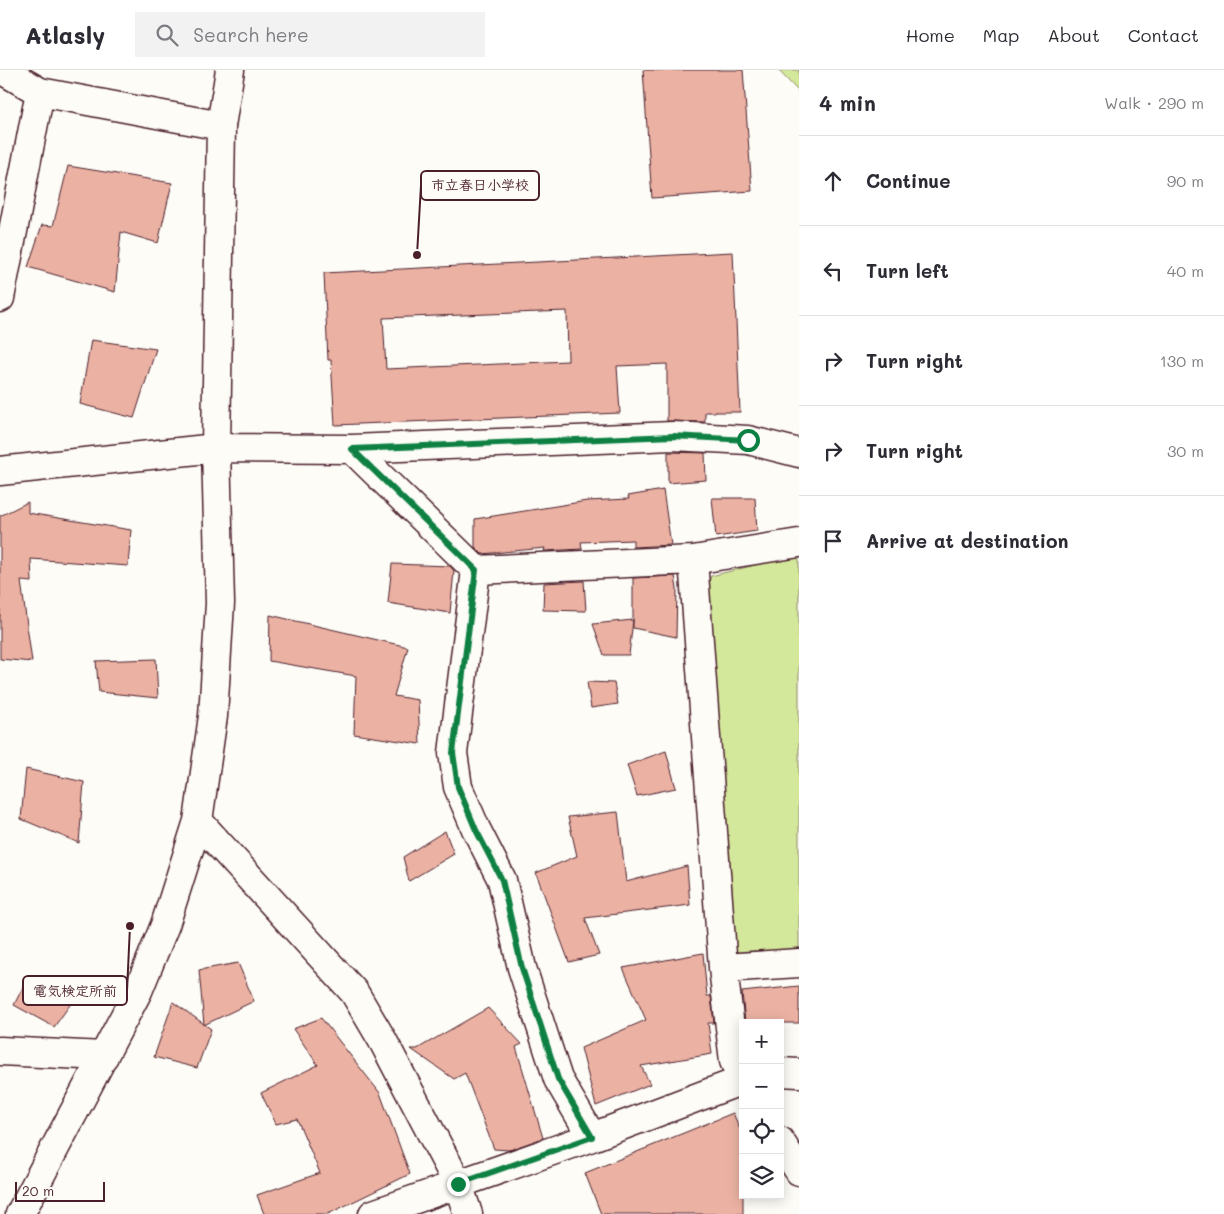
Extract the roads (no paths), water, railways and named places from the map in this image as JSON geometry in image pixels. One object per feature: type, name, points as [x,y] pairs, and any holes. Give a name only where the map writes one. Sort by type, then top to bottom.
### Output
[{"type":"street","points":[[2,70],[40,92],[221,126]]},
{"type":"street","points":[[20,1214],[138,991],[165,925],[198,821],[213,716],[220,603],[216,448],[221,126],[230,70]]},
{"type":"street","points":[[1,287],[40,92]]},
{"type":"street","points":[[0,471],[216,448],[352,449],[673,436],[748,440],[799,453]]},
{"type":"street","points":[[352,449],[476,570],[693,560],[799,542]]},
{"type":"street","points":[[693,560],[723,968],[734,1061],[739,1072]]},
{"type":"street","points":[[476,570],[453,753],[458,787],[476,830],[502,880],[522,968],[558,1079],[592,1137]]},
{"type":"street","points":[[198,821],[354,992],[383,1041],[458,1184],[468,1214]]},
{"type":"street","points":[[723,968],[799,963]]},
{"type":"street","points":[[0,1051],[104,1056]]},
{"type":"street","points":[[784,1072],[799,1073]]},
{"type":"street","points":[[373,1214],[592,1137],[739,1082]]},
{"type":"street","points":[[784,1147],[799,1171]]},
{"type":"place","name":"市立春日小学校","points":[[417,255]]},
{"type":"place","name":"電気検定所前","points":[[130,926]]}]
